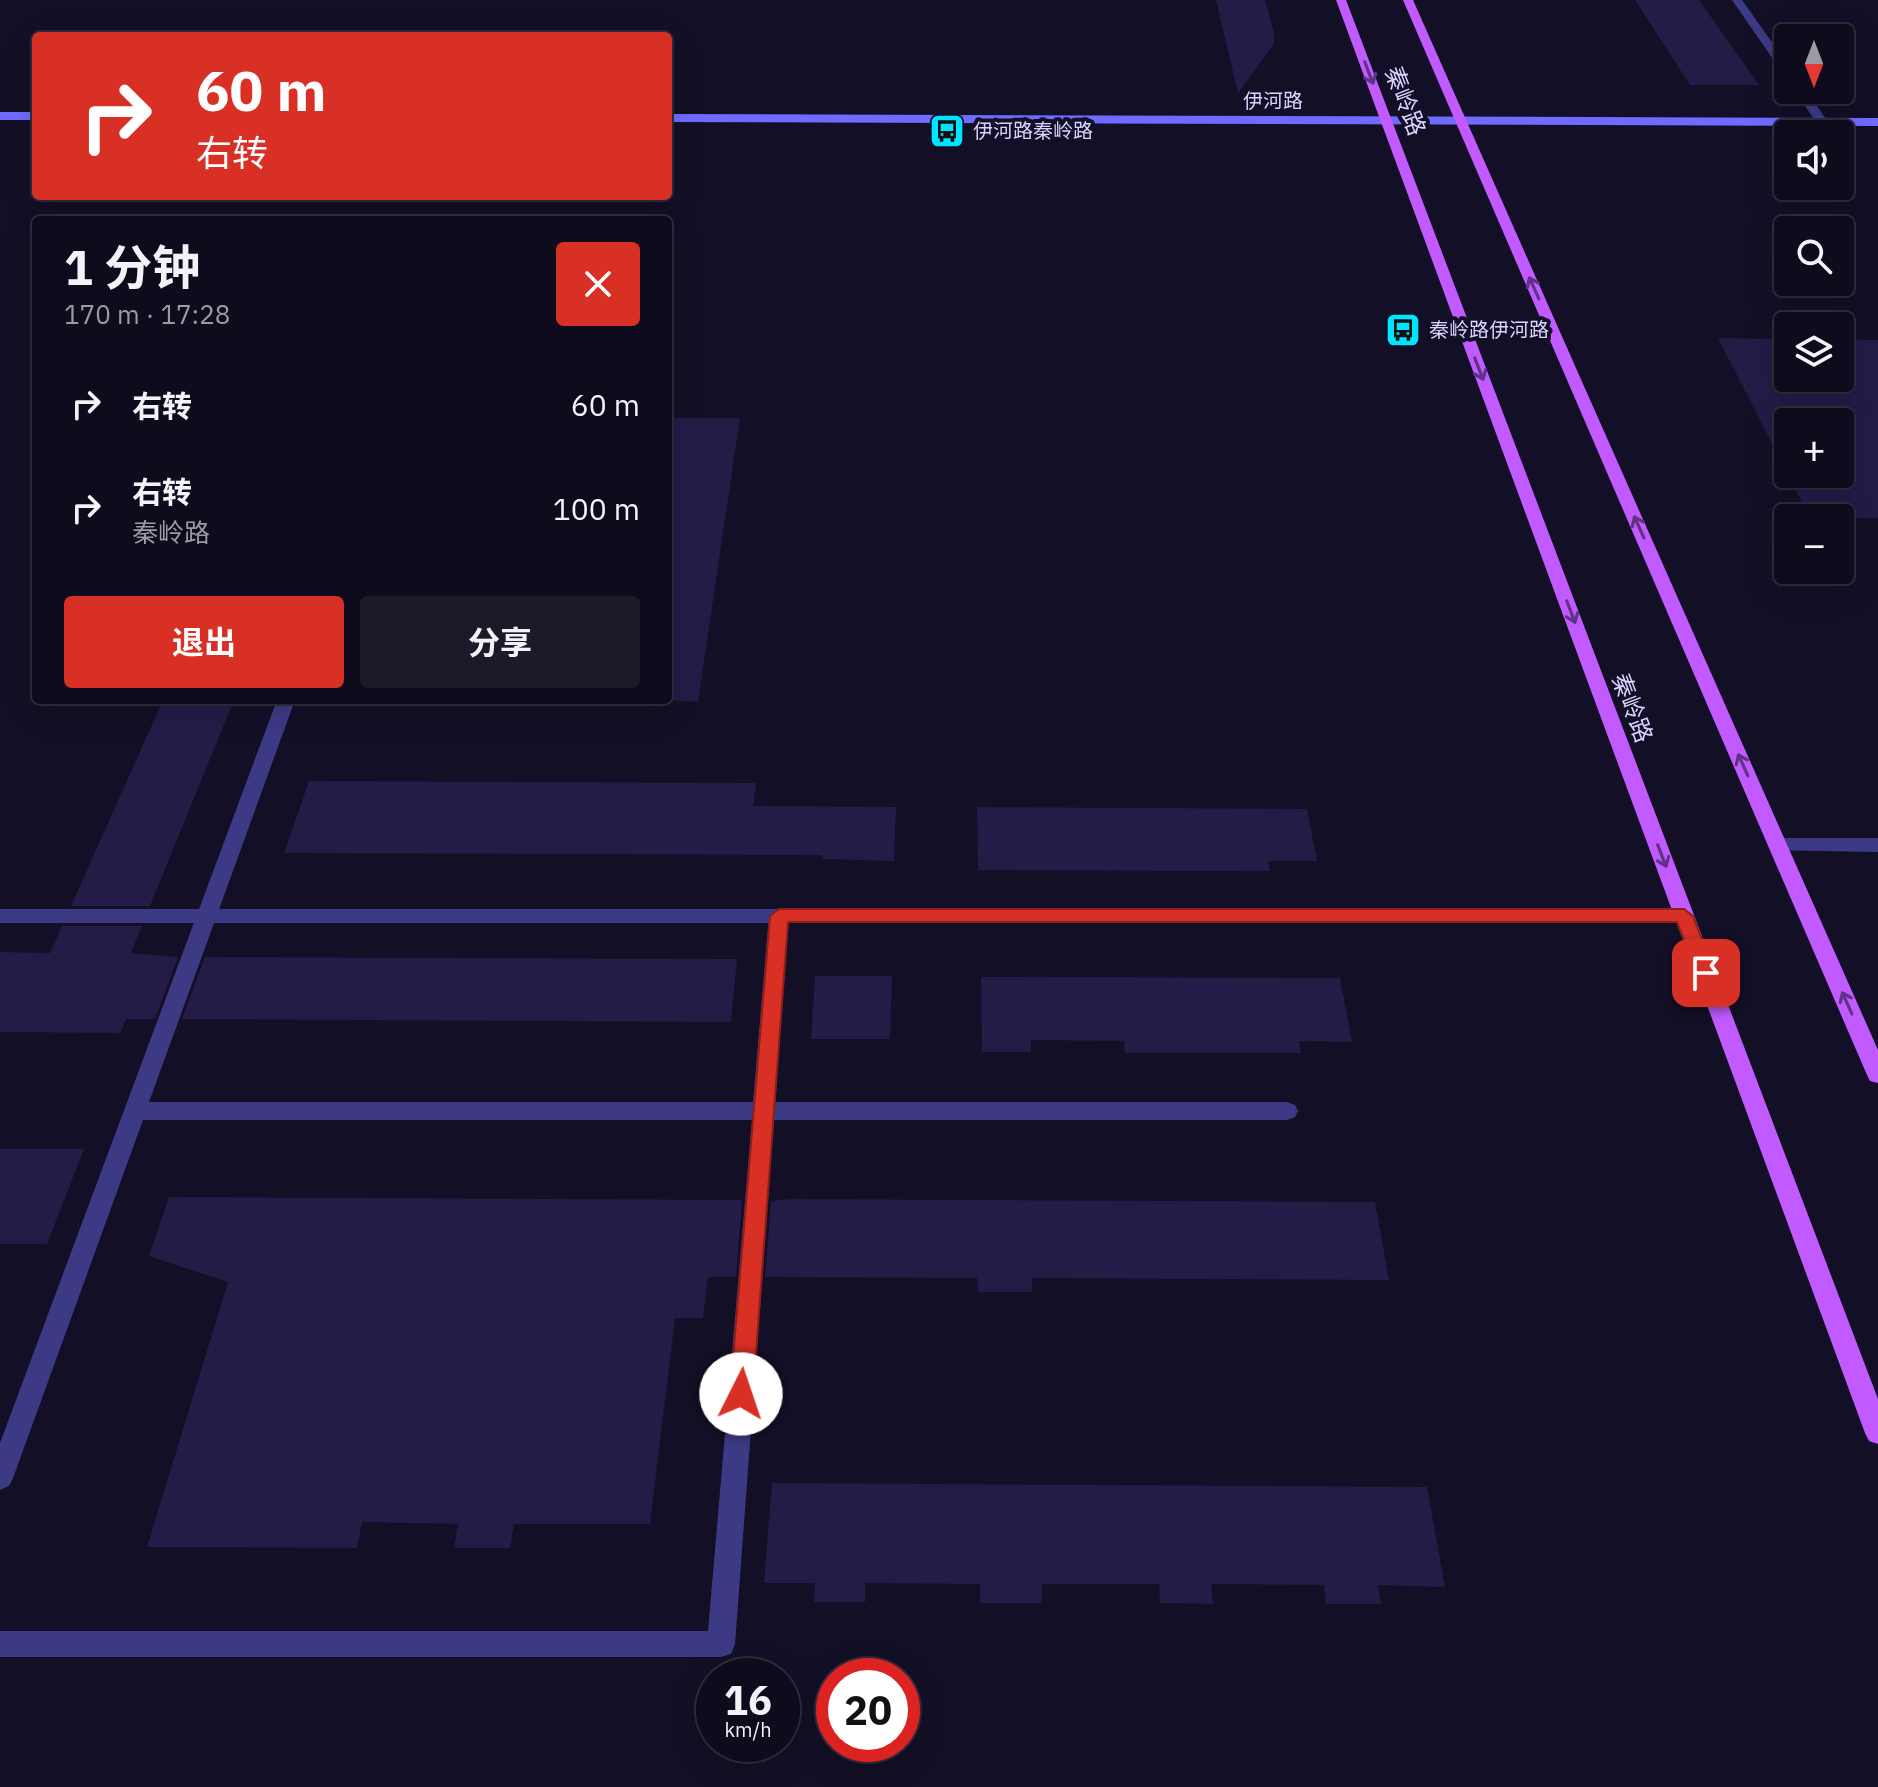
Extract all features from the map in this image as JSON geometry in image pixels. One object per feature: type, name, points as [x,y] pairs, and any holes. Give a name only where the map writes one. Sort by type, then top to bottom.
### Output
[{"type":"main road","name":"秦岭路","points":[[1341,0],[1878,1433]]},
{"type":"main road","name":"秦岭路","points":[[1408,0],[1878,1075]]},
{"type":"street","points":[[1737,0],[1774,53]]},
{"type":"street","points":[[0,116],[32,116]]},
{"type":"street","name":"伊河路","points":[[672,118],[1774,122]]},
{"type":"street","name":"伊河路","points":[[1854,122],[1878,122]]},
{"type":"street","points":[[0,1478],[285,704]]},
{"type":"street","points":[[1778,845],[1878,845]]},
{"type":"street","points":[[0,916],[1684,916]]},
{"type":"street","points":[[0,1644],[721,1644],[779,916]]},
{"type":"street","points":[[135,1111],[1287,1111]]},
{"type":"building","points":[[1216,0],[1265,0],[1274,32],[1274,44],[1238,93]]},
{"type":"building","points":[[1635,0],[1699,0],[1759,85],[1690,85]]},
{"type":"building","points":[[1718,338],[1774,339],[1774,392],[1854,392],[1854,340],[1878,340],[1878,518],[1854,518],[1854,504],[1803,504],[1795,488],[1854,488],[1854,408],[1774,408],[1774,448]]},
{"type":"building","points":[[672,418],[740,418],[698,702],[672,700]]},
{"type":"building","points":[[161,704],[232,704],[150,906],[71,906]]},
{"type":"building","points":[[309,781],[756,783],[753,806],[896,807],[894,861],[822,859],[822,855],[284,853]]},
{"type":"building","points":[[977,807],[1307,809],[1317,861],[1268,861],[1270,871],[978,870]]},
{"type":"building","points":[[62,926],[142,926],[131,953],[178,957],[155,1019],[126,1019],[120,1033],[0,1032],[0,952],[50,953]]},
{"type":"building","points":[[205,957],[737,959],[731,1022],[182,1019]]},
{"type":"building","points":[[815,976],[892,976],[890,1039],[811,1039]]},
{"type":"building","points":[[981,977],[1340,978],[1352,1042],[1299,1041],[1301,1053],[1125,1053],[1124,1041],[1031,1040],[1031,1052],[982,1052]]},
{"type":"building","points":[[0,1149],[84,1149],[47,1244],[0,1244]]},
{"type":"building","points":[[169,1197],[742,1200],[736,1277],[708,1277],[703,1318],[675,1318],[650,1524],[514,1524],[510,1548],[454,1548],[458,1524],[362,1522],[357,1548],[147,1547],[228,1282],[149,1256]]},
{"type":"building","points":[[771,1201],[1375,1202],[1389,1280],[1032,1278],[1032,1292],[978,1292],[977,1278],[765,1277]]},
{"type":"building","points":[[772,1483],[1427,1487],[1445,1587],[1378,1585],[1381,1604],[1326,1604],[1324,1585],[1211,1584],[1213,1604],[1160,1603],[1159,1584],[1042,1584],[1042,1603],[980,1603],[980,1584],[865,1583],[865,1602],[814,1602],[815,1583],[764,1583]]},
{"type":"place","name":"伊河路秦岭路","points":[[947,131]]},
{"type":"place","name":"秦岭路伊河路","points":[[1403,330]]},
{"type":"route","points":[[741,1394],[779,916],[1684,916],[1706,973]]}]
